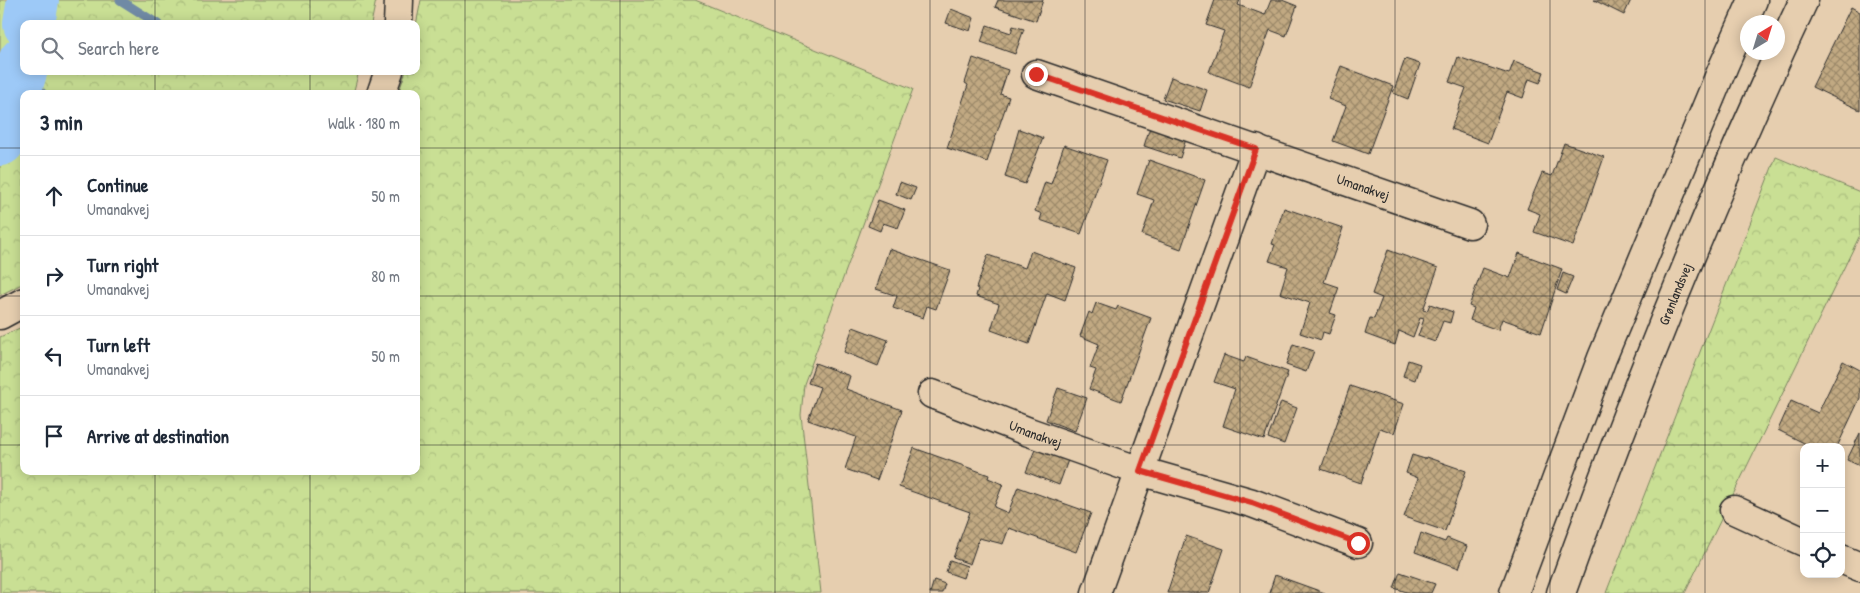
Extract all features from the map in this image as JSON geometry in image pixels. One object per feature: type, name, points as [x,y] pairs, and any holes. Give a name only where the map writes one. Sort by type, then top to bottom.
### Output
[{"type":"street","points":[[398,20],[399,0]]},
{"type":"street","points":[[1514,593],[1602,358],[1753,0]]},
{"type":"street","name":"Grønlandsvej","points":[[1560,593],[1640,381],[1754,109],[1804,0]]},
{"type":"street","name":"Umanakvej","points":[[1036,74],[1470,224]]},
{"type":"street","points":[[382,90],[388,75]]},
{"type":"street","points":[[1096,593],[1256,149]]},
{"type":"street","points":[[0,315],[20,304]]},
{"type":"street","name":"Umanakvej","points":[[932,394],[1008,425],[1140,471],[1252,503],[1358,543]]},
{"type":"street","points":[[1734,510],[1800,540]]},
{"type":"street","points":[[1845,561],[1860,567]]},
{"type":"green space","points":[[0,0],[15,0],[9,55],[0,67]]},
{"type":"green space","points":[[15,0],[376,0],[372,20],[20,20],[20,75],[358,75],[354,90],[20,90],[20,285],[0,295],[0,67],[9,55]]},
{"type":"green space","points":[[421,0],[695,0],[913,89],[804,384],[801,415],[821,593],[0,593],[0,337],[20,328],[20,475],[420,475],[420,90],[399,90],[405,75],[420,75],[420,20],[417,20]]},
{"type":"green space","points":[[1776,157],[1860,192],[1860,235],[1685,593],[1606,593]]},
{"type":"building","points":[[998,0],[1043,0],[1036,21],[995,7]]},
{"type":"building","points":[[1215,0],[1240,0],[1238,5],[1265,15],[1271,0],[1282,0],[1297,6],[1286,36],[1270,30],[1249,87],[1209,72],[1224,31],[1206,25]]},
{"type":"building","points":[[1594,0],[1631,0],[1624,15]]},
{"type":"building","points":[[1851,7],[1860,12],[1860,110],[1812,87]]},
{"type":"building","points":[[951,9],[974,18],[970,31],[946,23]]},
{"type":"building","points":[[987,25],[1011,33],[1013,26],[1024,29],[1015,54],[981,42]]},
{"type":"building","points":[[1458,57],[1509,74],[1514,61],[1544,72],[1540,83],[1529,79],[1523,98],[1507,92],[1488,143],[1451,129],[1466,88],[1449,82]]},
{"type":"building","points":[[973,58],[1008,70],[1000,94],[1009,97],[987,162],[947,148],[968,85],[965,83]]},
{"type":"building","points":[[1405,59],[1420,64],[1408,99],[1393,93]]},
{"type":"building","points":[[1341,66],[1393,86],[1368,154],[1333,141],[1346,106],[1328,99]]},
{"type":"building","points":[[1171,77],[1207,90],[1200,111],[1163,99]]},
{"type":"building","points":[[1150,127],[1186,139],[1180,158],[1144,146]]},
{"type":"building","points":[[1019,129],[1043,138],[1025,184],[1005,177]]},
{"type":"building","points":[[1564,143],[1604,157],[1573,246],[1534,232],[1540,214],[1527,209],[1542,173],[1552,176]]},
{"type":"building","points":[[1064,145],[1107,160],[1081,234],[1040,220],[1042,214],[1035,211],[1045,182],[1051,184]]},
{"type":"building","points":[[1149,160],[1205,180],[1181,249],[1142,235],[1154,200],[1137,194]]},
{"type":"building","points":[[900,182],[916,188],[911,200],[896,194]]},
{"type":"building","points":[[878,200],[905,210],[898,228],[883,223],[880,231],[868,226]]},
{"type":"building","points":[[1284,208],[1343,228],[1324,282],[1339,287],[1330,313],[1336,315],[1329,334],[1323,332],[1321,340],[1300,333],[1310,303],[1280,293],[1288,267],[1269,261],[1275,245],[1272,244]]},
{"type":"building","points":[[889,249],[950,270],[936,309],[927,306],[923,318],[893,308],[897,296],[876,289]]},
{"type":"building","points":[[1388,250],[1438,268],[1423,310],[1427,311],[1430,304],[1453,312],[1450,323],[1443,321],[1435,342],[1418,336],[1424,319],[1420,318],[1413,337],[1399,331],[1395,345],[1365,334],[1370,318],[1374,319],[1382,298],[1372,294]]},
{"type":"building","points":[[1031,251],[1076,268],[1065,300],[1047,293],[1029,344],[991,330],[999,304],[976,296],[978,289],[976,288],[988,255],[1025,268]]},
{"type":"building","points":[[1519,253],[1562,269],[1541,333],[1502,319],[1498,330],[1470,320],[1474,308],[1469,306],[1483,268],[1510,278]]},
{"type":"building","points":[[1563,273],[1573,277],[1566,294],[1557,290]]},
{"type":"building","points":[[1096,303],[1116,310],[1118,306],[1151,318],[1121,401],[1089,389],[1096,370],[1090,368],[1099,344],[1080,336],[1089,312],[1092,314]]},
{"type":"building","points":[[853,327],[888,340],[878,366],[844,352]]},
{"type":"building","points":[[1293,344],[1314,351],[1306,372],[1286,365]]},
{"type":"building","points":[[1224,355],[1244,362],[1246,357],[1288,372],[1264,440],[1223,426],[1235,389],[1214,382]]},
{"type":"building","points":[[1408,360],[1420,364],[1415,380],[1403,376]]},
{"type":"building","points":[[1843,361],[1860,370],[1860,398],[1839,443],[1804,443],[1778,430],[1791,401],[1818,413]]},
{"type":"building","points":[[815,363],[850,376],[846,389],[902,410],[877,480],[845,469],[856,437],[808,420],[820,387],[808,383]]},
{"type":"building","points":[[1350,386],[1404,404],[1394,433],[1380,428],[1361,483],[1321,469]]},
{"type":"building","points":[[1058,388],[1087,398],[1075,431],[1046,420]]},
{"type":"building","points":[[1281,402],[1297,408],[1284,444],[1268,438]]},
{"type":"building","points":[[1860,433],[1860,466],[1847,460]]},
{"type":"building","points":[[1036,447],[1068,460],[1059,485],[1026,472]]},
{"type":"building","points":[[914,448],[989,475],[988,478],[1003,484],[994,507],[1008,513],[1018,487],[1091,513],[1076,552],[1009,528],[1003,544],[979,538],[970,564],[953,558],[970,512],[899,487]]},
{"type":"building","points":[[1412,455],[1425,459],[1426,457],[1466,471],[1445,531],[1404,517],[1418,478],[1406,473]]},
{"type":"building","points":[[1421,533],[1445,542],[1447,538],[1467,546],[1459,568],[1415,552]]},
{"type":"building","points":[[1186,536],[1224,549],[1209,593],[1167,593]]},
{"type":"building","points":[[950,560],[967,566],[963,578],[946,572]]},
{"type":"building","points":[[1400,572],[1435,584],[1431,593],[1410,593],[1394,588]]},
{"type":"building","points":[[1275,575],[1325,593],[1269,593]]},
{"type":"building","points":[[934,580],[945,584],[942,593],[930,593]]},
{"type":"waterway","points":[[30,20],[33,0]]},
{"type":"waterway","points":[[120,0],[152,20]]},
{"type":"waterway","points":[[0,140],[20,75]]},
{"type":"waterway","points":[[26,75],[40,90]]},
{"type":"route","points":[[1036,74],[1256,149],[1140,471],[1252,503],[1358,543]]}]
